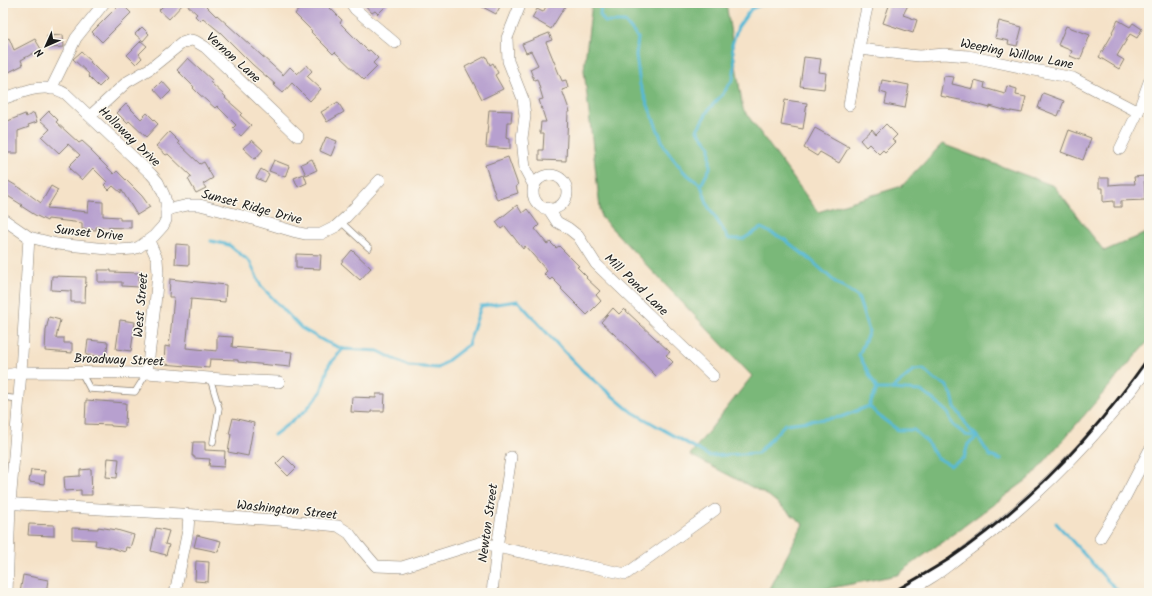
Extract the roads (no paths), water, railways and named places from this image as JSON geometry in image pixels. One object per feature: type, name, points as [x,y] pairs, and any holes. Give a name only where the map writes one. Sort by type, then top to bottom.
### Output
[{"type":"street","points":[[51,89],[76,38],[104,3]]},
{"type":"street","points":[[351,3],[355,9],[395,43]]},
{"type":"street","name":"Mill Pond Lane","points":[[521,3],[507,38],[508,61],[524,99],[525,116],[522,138],[525,169],[534,186],[534,196],[536,200],[543,207],[548,208],[558,222],[578,236],[596,264],[713,376]]},
{"type":"street","points":[[849,105],[860,48],[862,26],[868,3]]},
{"type":"street","name":"Vernon Lane","points":[[90,116],[127,82],[152,68],[182,43],[191,40],[205,47],[298,136]]},
{"type":"street","name":"Weeping Willow Lane","points":[[860,48],[909,56],[944,54],[968,56],[1073,78],[1138,112]]},
{"type":"street","points":[[1120,149],[1138,112],[1149,82]]},
{"type":"street","name":"Holloway Drive","points":[[3,100],[30,90],[44,88],[61,91],[66,94],[158,182],[164,195],[166,215]]},
{"type":"street","points":[[534,186],[541,177],[546,175],[557,176],[565,183],[567,188],[566,199],[558,206],[548,208]]},
{"type":"street","name":"Sunset Ridge Drive","points":[[166,215],[188,205],[206,206],[305,234],[320,234],[328,231],[341,222],[380,180]]},
{"type":"street","name":"Sunset Drive","points":[[3,219],[29,237],[66,246],[118,250],[133,249],[149,241],[159,232],[166,215]]},
{"type":"street","points":[[6,593],[6,503],[19,399],[29,237]]},
{"type":"street","name":"West Street","points":[[148,373],[158,273],[157,259],[149,241]]},
{"type":"street","points":[[903,593],[932,577],[1029,502],[1084,446],[1126,398],[1149,367]]},
{"type":"street","name":"Broadway Street","points":[[3,374],[7,375],[21,372],[148,373],[279,382]]},
{"type":"street","points":[[1100,538],[1122,503],[1149,451]]},
{"type":"street","name":"Newton Street","points":[[492,593],[497,547],[511,457]]},
{"type":"street","name":"Washington Street","points":[[6,503],[279,520],[338,526],[349,533],[376,566],[402,568],[482,542],[497,547],[626,574],[715,510]]},
{"type":"street","points":[[175,593],[188,530],[189,515]]},
{"type":"lane","points":[[341,222],[369,248]]},
{"type":"lane","points":[[81,372],[90,389],[135,392],[148,373]]},
{"type":"lane","points":[[210,378],[219,408],[214,442]]},
{"type":"lane","points":[[3,397],[19,399]]},
{"type":"waterway","points":[[601,3],[600,15],[605,22],[625,22],[638,38],[636,55],[640,85],[665,148],[684,172],[701,185],[708,206],[729,239],[743,239],[761,228],[784,239],[834,281],[858,297],[869,331],[859,355],[877,389],[869,406],[879,416],[898,430],[914,430],[927,442],[937,458],[951,465],[964,458],[968,444],[978,437],[990,456],[1001,460]]},
{"type":"waterway","points":[[701,185],[710,168],[710,146],[697,130],[709,109],[722,95],[733,79],[735,66],[732,45],[738,27],[751,9],[765,3]]},
{"type":"waterway","points":[[211,241],[229,245],[250,262],[261,286],[301,328],[324,341],[343,349]]},
{"type":"waterway","points":[[274,435],[305,411],[321,392],[329,365],[343,349],[378,351],[408,366],[438,368],[468,345],[481,306],[518,301],[583,371],[629,410],[709,456],[758,453],[785,424],[841,417],[869,406]]},
{"type":"waterway","points":[[877,389],[892,389],[914,370],[923,369],[935,380],[946,385],[952,395],[955,407],[970,430],[978,437]]},
{"type":"waterway","points":[[892,389],[921,391],[948,413],[953,425],[966,435],[976,436]]},
{"type":"waterway","points":[[1056,523],[1108,581],[1121,593]]},
{"type":"railway","points":[[891,593],[949,559],[1006,516],[1083,441],[1106,414],[1149,357]]}]
